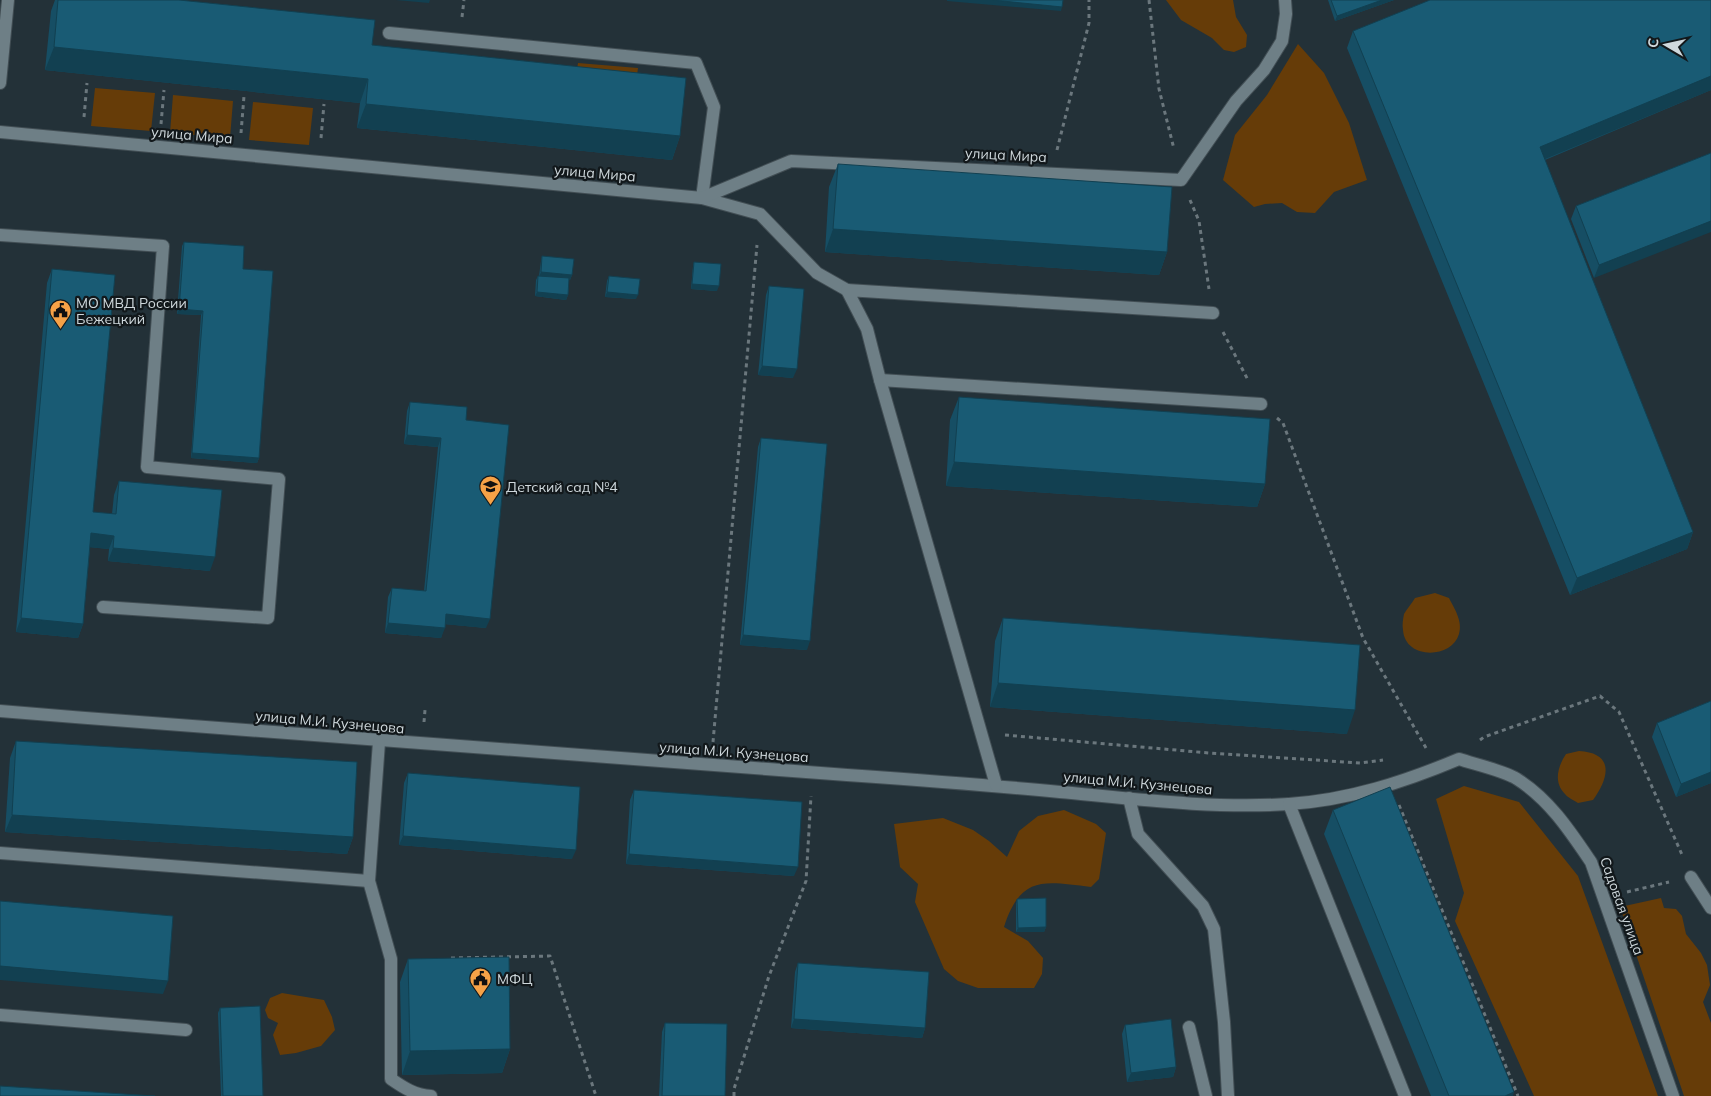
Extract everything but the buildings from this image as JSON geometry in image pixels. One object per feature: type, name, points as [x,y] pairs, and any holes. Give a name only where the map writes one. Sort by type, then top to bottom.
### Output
[{"type":"street","points":[[0,83],[8,0]]},
{"type":"street","points":[[1181,180],[1236,101],[1264,70],[1282,41],[1286,14],[1285,0]]},
{"type":"street","points":[[389,33],[696,63],[714,108],[702,198],[760,214],[817,273],[846,290],[1212,313]]},
{"type":"street","name":"улица Мира","points":[[0,132],[702,198],[791,161],[1052,172],[1181,180]]},
{"type":"street","points":[[0,235],[163,246],[147,467],[279,479],[268,618],[104,607]]},
{"type":"street","points":[[846,290],[868,329],[880,380],[996,785]]},
{"type":"street","points":[[880,380],[1261,404]]},
{"type":"street","name":"улица М.И. Кузнецова","points":[[0,711],[379,742],[996,785],[1128,798],[1222,804],[1289,804],[1343,797],[1391,786],[1459,759]]},
{"type":"street","points":[[379,742],[369,881],[391,959],[391,1078],[403,1088],[419,1095],[431,1096]]},
{"type":"street","name":"Садовая улица","points":[[1459,759],[1516,778],[1544,800],[1568,829],[1591,862],[1673,1096]]},
{"type":"street","points":[[1128,798],[1138,834],[1203,906],[1214,928],[1224,1022],[1228,1096]]},
{"type":"street","points":[[1289,804],[1405,1096]]},
{"type":"street","points":[[0,853],[369,881]]},
{"type":"street","points":[[1691,877],[1711,908]]},
{"type":"street","points":[[0,1015],[186,1030]]},
{"type":"street","points":[[1188,1027],[1206,1096]]},
{"type":"path","points":[[1052,172],[1088,24],[1089,0]]},
{"type":"path","points":[[1149,0],[1159,89],[1181,180],[1199,221],[1212,313],[1261,404],[1283,423],[1363,638],[1437,768]]},
{"type":"path","points":[[82,140],[87,83]]},
{"type":"path","points":[[159,147],[164,90]]},
{"type":"path","points":[[239,154],[244,96]]},
{"type":"path","points":[[318,162],[324,104]]},
{"type":"path","points":[[711,765],[760,214]]},
{"type":"path","points":[[1459,759],[1484,737],[1600,696],[1619,712],[1691,877],[1604,898]]},
{"type":"path","points":[[981,733],[1360,764],[1386,759],[1391,786],[1518,1096]]},
{"type":"path","points":[[734,1096],[734,1089],[769,976],[806,881],[812,773]]},
{"type":"path","points":[[451,958],[550,956],[596,1096]]},
{"type":"shaded area","points":[[1166,0],[1233,0],[1236,17],[1247,35],[1246,47],[1234,52],[1224,50],[1212,38],[1181,20]]},
{"type":"shaded area","points":[[1298,44],[1324,73],[1349,123],[1367,180],[1334,192],[1315,213],[1297,212],[1282,203],[1254,207],[1223,180],[1235,135],[1267,95]]},
{"type":"shaded area","points":[[578,63],[638,68],[635,89],[575,84]]},
{"type":"shaded area","points":[[95,88],[155,93],[151,131],[91,126]]},
{"type":"shaded area","points":[[173,95],[233,101],[230,138],[170,133]]},
{"type":"shaded area","points":[[253,102],[313,108],[309,145],[249,140]]},
{"type":"shaded area","points":[[1435,593],[1449,598],[1459,620],[1460,629],[1455,642],[1448,648],[1439,652],[1429,653],[1412,647],[1406,640],[1403,622],[1404,614],[1415,598]]},
{"type":"shaded area","points":[[1579,751],[1599,756],[1605,768],[1605,775],[1603,783],[1593,800],[1578,803],[1568,797],[1561,789],[1558,774],[1566,754]]},
{"type":"shaded area","points":[[1464,786],[1519,802],[1578,876],[1658,1096],[1534,1096],[1455,921],[1464,893],[1436,799]]},
{"type":"shaded area","points":[[1064,810],[1096,824],[1106,833],[1099,879],[1091,887],[1048,883],[1037,885],[1027,890],[1018,898],[1004,927],[1028,941],[1043,958],[1042,974],[1034,988],[978,988],[958,981],[944,969],[915,902],[918,884],[900,867],[894,824],[943,818],[973,830],[1007,857],[1019,831],[1038,816]]},
{"type":"shaded area","points":[[1661,898],[1664,908],[1676,909],[1682,916],[1686,934],[1701,953],[1707,965],[1710,985],[1703,1002],[1711,1023],[1711,1096],[1684,1096],[1620,907]]},
{"type":"shaded area","points":[[282,993],[324,1000],[332,1017],[335,1030],[321,1046],[280,1055],[273,1035],[278,1023],[268,1018],[265,1010],[270,998]]},
{"type":"place","name":"МО МВД России Бежецкий","points":[[60,330]]},
{"type":"place","name":"Детский сад №4","points":[[490,506]]},
{"type":"place","name":"МФЦ","points":[[481,998]]}]
